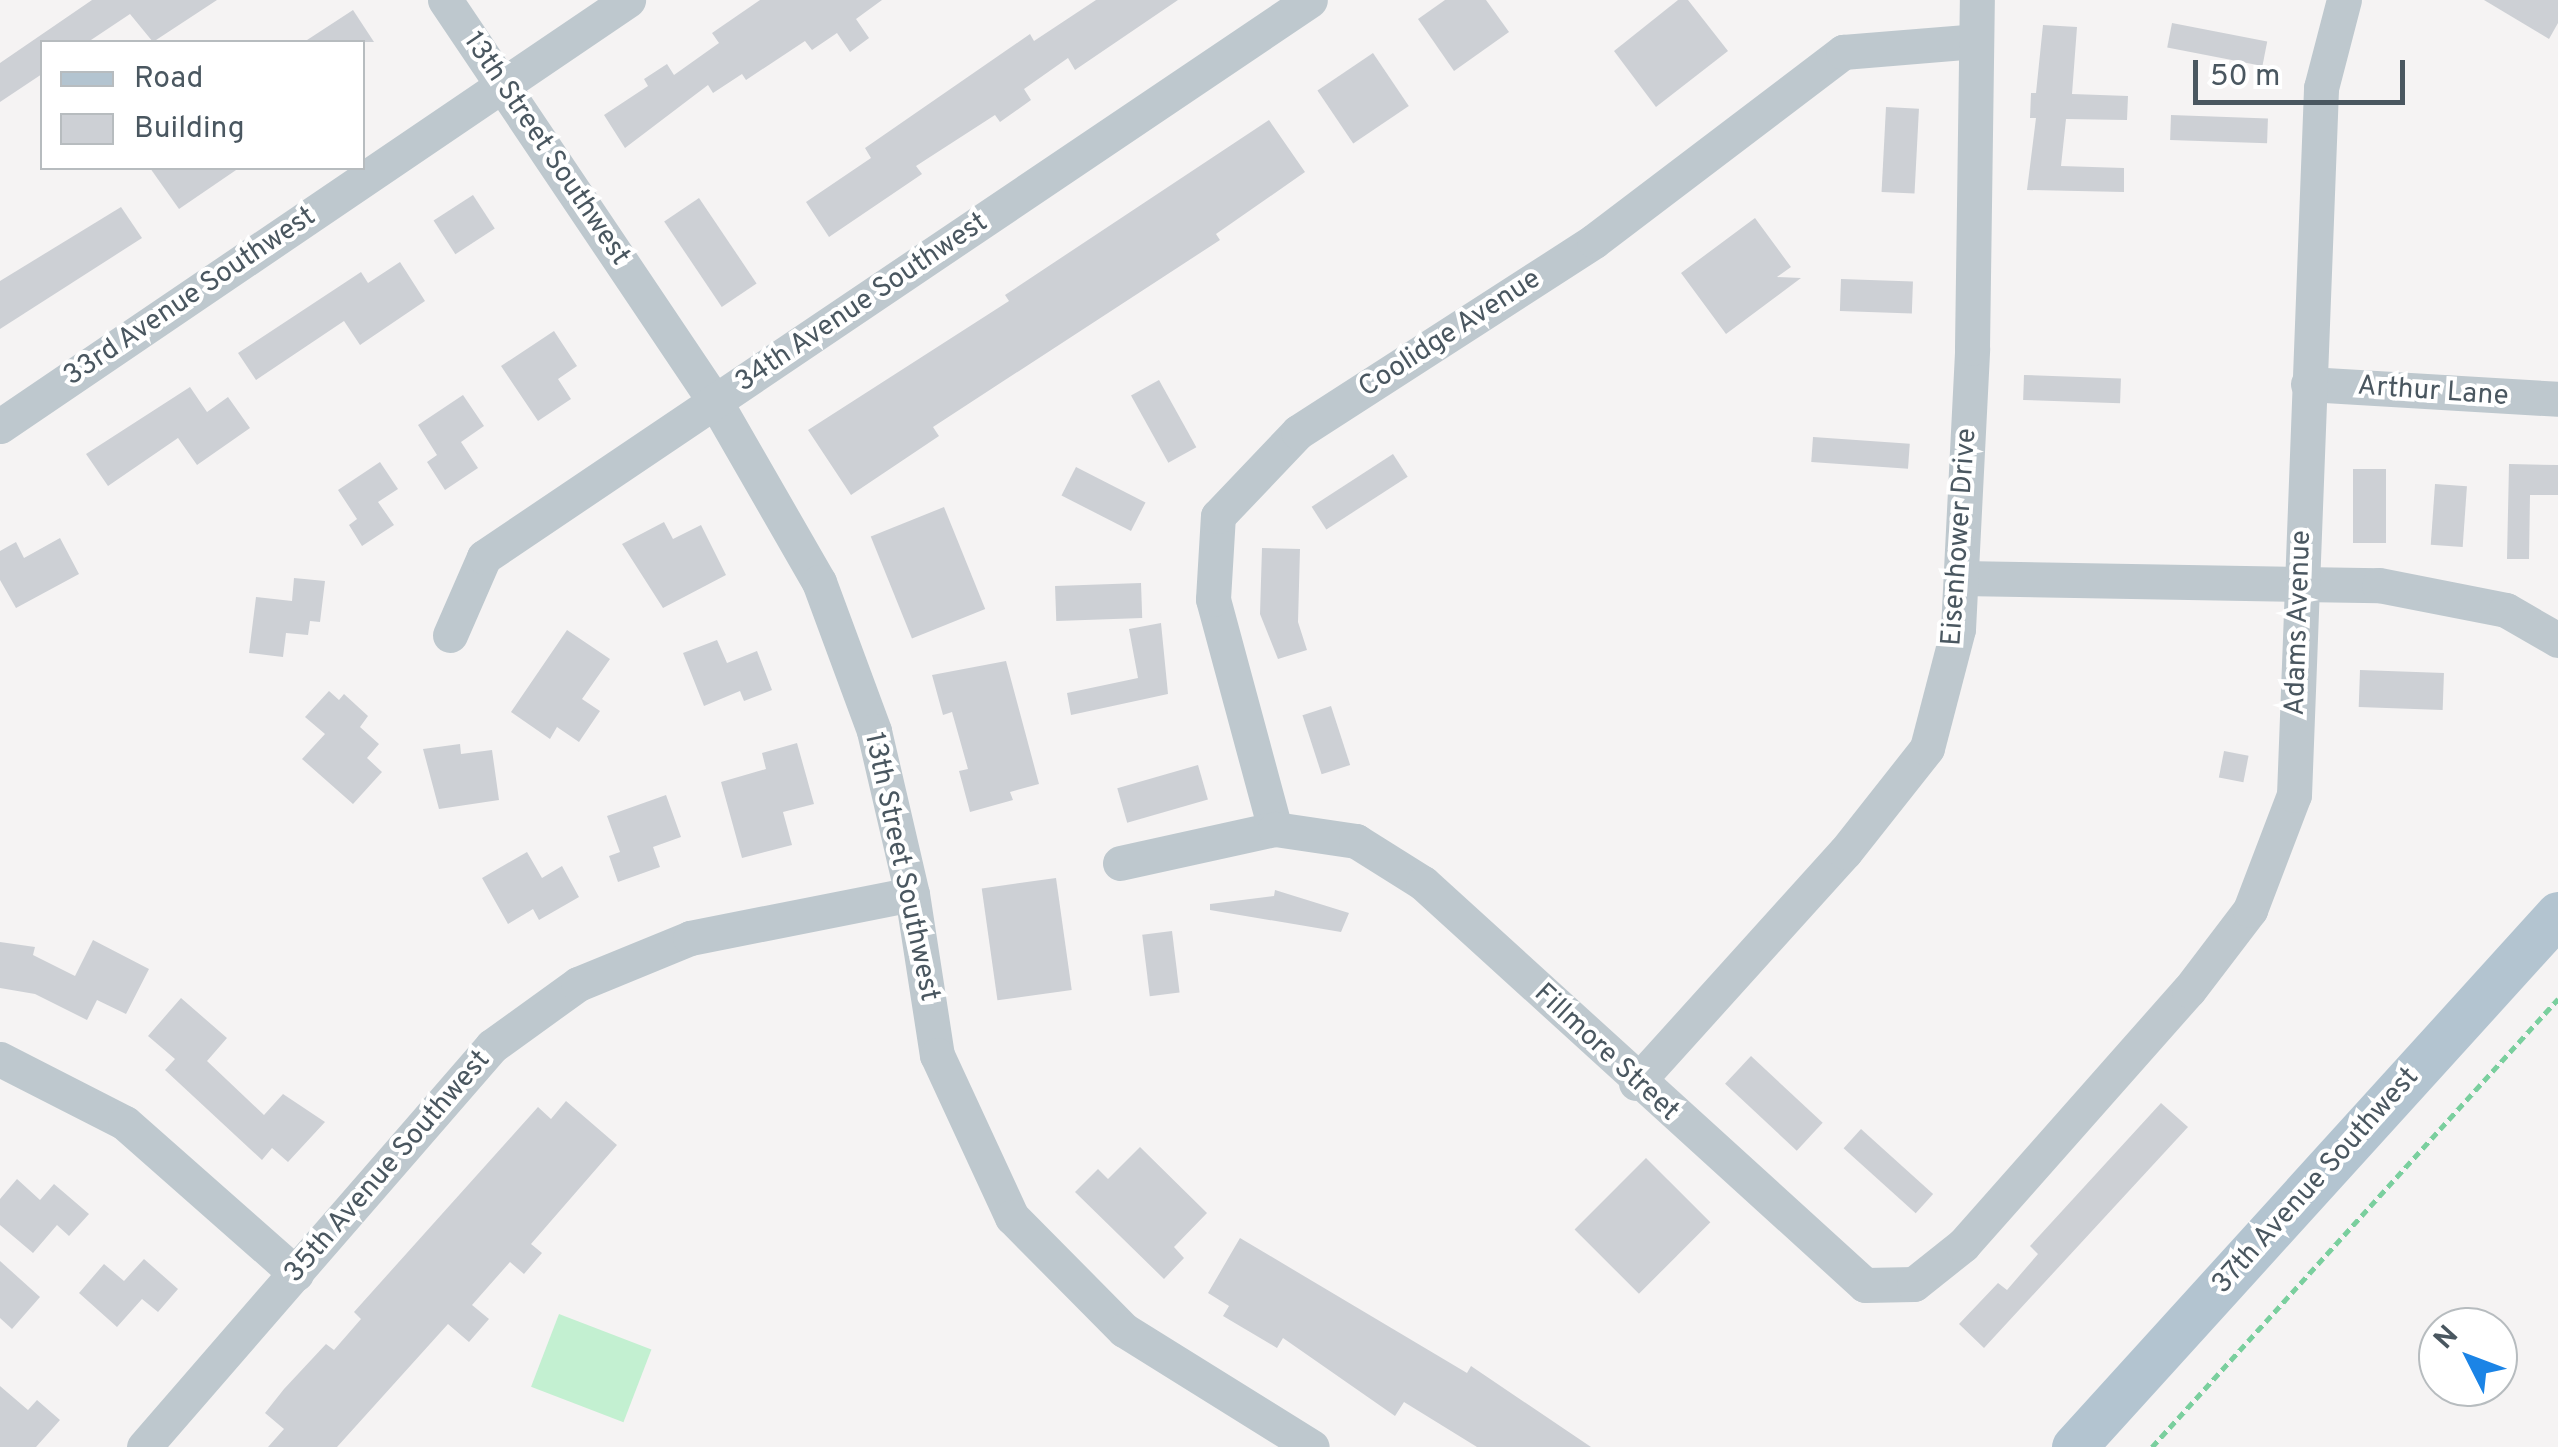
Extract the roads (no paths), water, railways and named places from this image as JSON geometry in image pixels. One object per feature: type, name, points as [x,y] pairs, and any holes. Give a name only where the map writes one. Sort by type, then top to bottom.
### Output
[{"type":"main road","name":"37th Avenue Southwest","points":[[2074,1447],[2558,914]]},
{"type":"street","name":"13th Street Southwest","points":[[444,0],[505,84],[716,402],[819,582],[874,730],[912,894],[937,1055],[1012,1217],[1124,1330],[1312,1447]]},
{"type":"street","name":"33rd Avenue Southwest","points":[[0,426],[628,0]]},
{"type":"street","name":"34th Avenue Southwest","points":[[450,635],[484,558],[1310,0]]},
{"type":"street","name":"Eisenhower Drive","points":[[1636,1083],[1846,852],[1927,748],[1958,630],[1977,0]]},
{"type":"street","name":"Adams Avenue","points":[[2037,1162],[2189,990],[2250,910],[2294,795],[2321,88],[2344,0]]},
{"type":"street","name":"Coolidge Avenue","points":[[1275,829],[1214,599],[1218,516],[1298,432],[1594,241],[1843,52],[1976,41]]},
{"type":"street","name":"Arthur Lane","points":[[2308,384],[2558,400]]},
{"type":"street","points":[[1961,578],[2379,585],[2506,610],[2558,640]]},
{"type":"street","name":"Fillmore Street","points":[[1120,863],[1275,829],[1356,841],[1423,883],[1636,1083],[1865,1286],[1914,1284],[1963,1245],[2037,1162]]},
{"type":"street","name":"35th Avenue Southwest","points":[[144,1447],[492,1046],[578,984],[690,938],[912,894]]},
{"type":"street","points":[[0,1059],[126,1124],[296,1274]]}]
